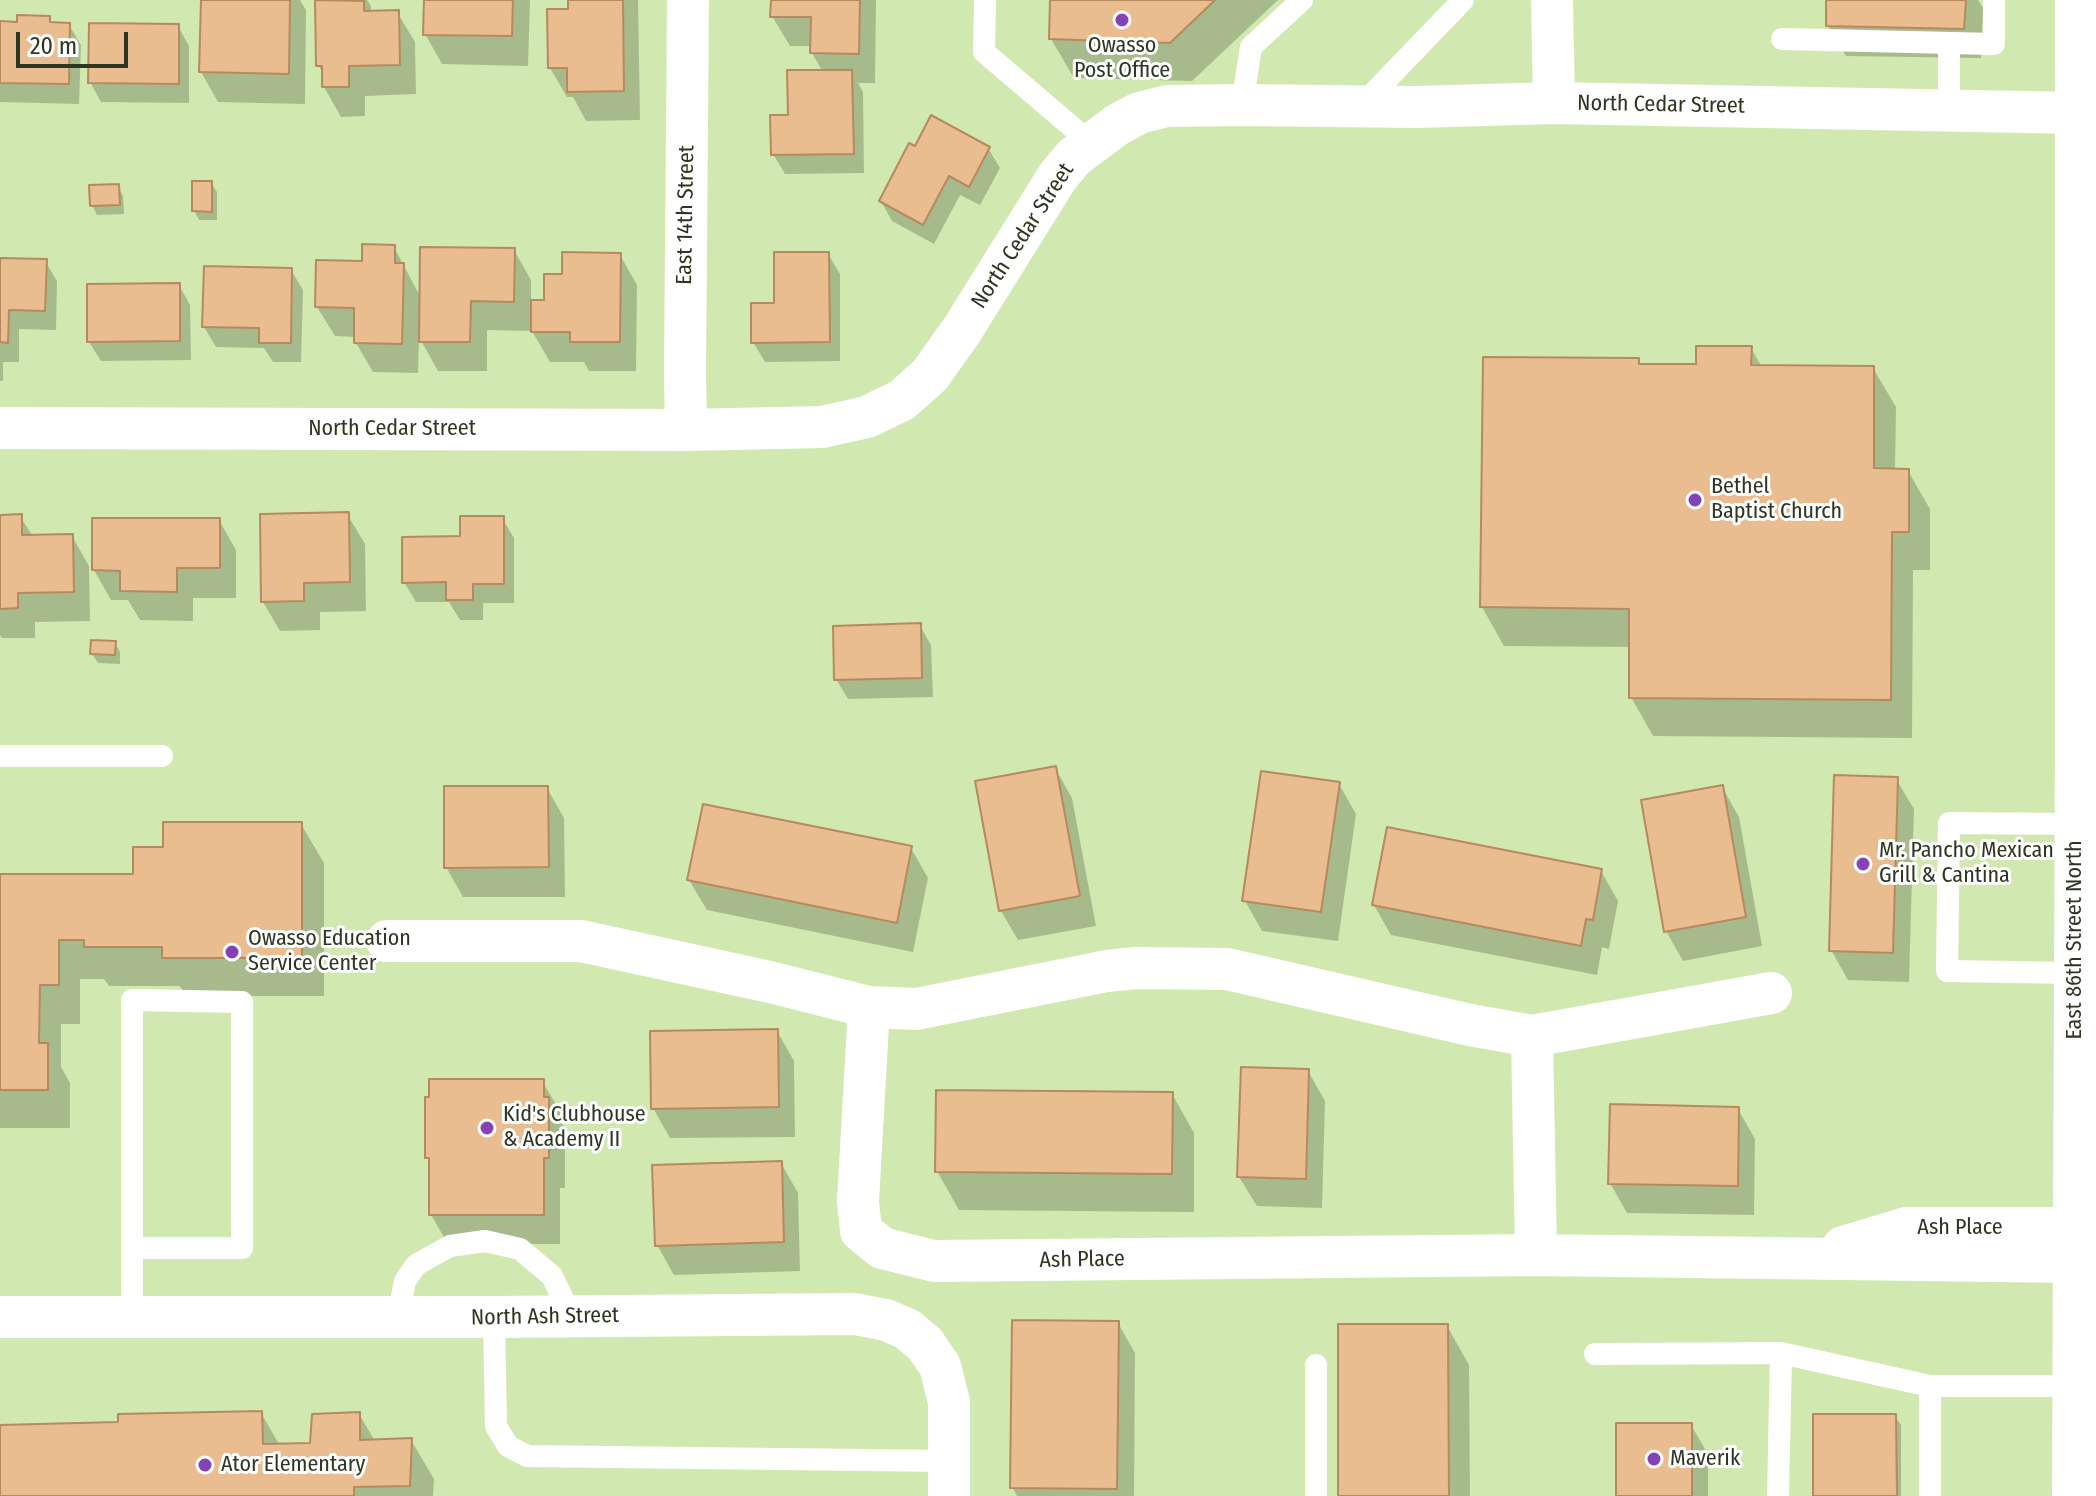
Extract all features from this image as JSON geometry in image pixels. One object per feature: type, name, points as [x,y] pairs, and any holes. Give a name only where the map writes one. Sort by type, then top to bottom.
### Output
[{"type":"main road","name":"East 86th Street North","points":[[2074,1496],[2076,824],[2086,725],[2077,113],[2086,48],[2077,0]]},
{"type":"street","name":"East 14th Street","points":[[686,430],[688,0]]},
{"type":"street","points":[[1552,0],[1554,103]]},
{"type":"street","name":"North Cedar Street","points":[[0,428],[686,430],[822,427],[867,417],[902,400],[930,375],[962,330],[1058,176],[1074,157],[1117,125],[1139,113],[1167,106],[1416,107],[1554,103],[2077,113]]},
{"type":"street","points":[[387,941],[581,941],[869,1007],[916,1009],[1107,971],[1136,968],[1227,969],[1470,1025],[1532,1036],[1771,993]]},
{"type":"street","name":"Ash Place","points":[[869,1007],[858,1201],[861,1231],[882,1248],[934,1261],[1536,1255],[1803,1259],[2074,1245]]},
{"type":"street","points":[[1532,1036],[1536,1255]]},
{"type":"street","name":"North Ash Street","points":[[0,1317],[855,1314],[886,1320],[907,1329],[925,1344],[940,1366],[949,1402],[949,1479]]},
{"type":"lane","points":[[985,0],[984,52],[1092,144]]},
{"type":"lane","points":[[1242,105],[1251,47],[1302,0]]},
{"type":"lane","points":[[1361,106],[1463,0]]},
{"type":"lane","points":[[1782,39],[1994,44],[1994,0]]},
{"type":"lane","points":[[1949,43],[1949,110]]},
{"type":"lane","points":[[0,756],[162,756]]},
{"type":"lane","points":[[2075,973],[1947,971],[1949,823],[2076,824]]},
{"type":"lane","points":[[132,1248],[242,1248],[242,1002],[132,1000],[132,1248],[132,1317]]},
{"type":"lane","points":[[398,1317],[405,1281],[416,1265],[450,1246],[485,1241],[520,1249],[552,1276],[571,1316]]},
{"type":"lane","points":[[494,1317],[496,1426],[508,1446],[527,1456],[949,1479]]},
{"type":"lane","points":[[1595,1354],[1781,1353],[1930,1386],[2074,1386]]},
{"type":"lane","points":[[1778,1496],[1781,1353]]},
{"type":"lane","points":[[1316,1365],[1316,1496]]},
{"type":"lane","points":[[1930,1386],[1930,1496]]},
{"type":"building","points":[[201,0],[290,0],[289,74],[199,72]]},
{"type":"building","points":[[315,0],[364,1],[364,11],[399,10],[400,65],[349,66],[349,87],[322,87],[322,66],[316,66]]},
{"type":"building","points":[[424,0],[513,0],[512,36],[423,35]]},
{"type":"building","points":[[568,0],[623,0],[624,91],[567,92],[567,68],[548,68],[547,9],[568,9]]},
{"type":"building","points":[[771,0],[860,0],[859,54],[810,53],[811,17],[770,17]]},
{"type":"building","name":"Owasso Post Office","points":[[1050,0],[1215,0],[1170,43],[1049,39]]},
{"type":"building","points":[[1826,0],[1966,0],[1964,29],[1826,26]]},
{"type":"building","points":[[17,15],[50,16],[50,22],[70,23],[69,84],[0,83],[0,21],[17,22]]},
{"type":"building","points":[[89,23],[179,24],[179,84],[88,83]]},
{"type":"building","points":[[787,70],[852,70],[854,154],[771,155],[770,115],[788,115]]},
{"type":"building","points":[[931,115],[990,147],[969,187],[949,176],[923,225],[879,201],[909,143],[915,146]]},
{"type":"building","points":[[192,181],[212,181],[212,212],[192,211]]},
{"type":"building","points":[[119,184],[120,205],[90,206],[89,185]]},
{"type":"building","points":[[362,244],[395,245],[395,263],[404,263],[402,344],[354,343],[354,308],[315,307],[316,260],[362,261]]},
{"type":"building","points":[[420,247],[515,248],[514,302],[471,301],[470,342],[419,342]]},
{"type":"building","points":[[562,252],[621,253],[620,342],[570,342],[570,332],[531,332],[531,300],[544,300],[544,274],[562,274]]},
{"type":"building","points":[[774,252],[829,252],[830,342],[751,343],[751,303],[774,303]]},
{"type":"building","points":[[0,258],[47,259],[45,311],[9,310],[8,343],[0,342]]},
{"type":"building","points":[[204,266],[292,268],[291,343],[259,343],[259,328],[202,327]]},
{"type":"building","points":[[180,283],[180,341],[87,342],[87,284]]},
{"type":"building","name":"Bethel Baptist Church","points":[[1696,346],[1752,346],[1751,365],[1874,366],[1874,468],[1909,469],[1909,532],[1892,532],[1891,700],[1629,698],[1629,609],[1480,607],[1483,357],[1639,358],[1639,364],[1696,364]]},
{"type":"building","points":[[349,512],[350,582],[304,583],[304,601],[261,602],[260,514]]},
{"type":"building","points":[[22,514],[22,535],[73,534],[74,592],[18,593],[18,608],[0,609],[0,515]]},
{"type":"building","points":[[460,516],[504,516],[504,584],[473,584],[473,600],[446,600],[446,582],[402,583],[402,537],[460,536]]},
{"type":"building","points":[[92,518],[220,518],[220,568],[177,568],[177,592],[120,591],[120,571],[92,570]]},
{"type":"building","points":[[921,623],[922,678],[834,680],[833,626]]},
{"type":"building","points":[[91,640],[116,641],[115,655],[90,654]]},
{"type":"building","points":[[1056,766],[1080,896],[999,911],[975,781]]},
{"type":"building","points":[[1261,771],[1340,782],[1321,912],[1242,901]]},
{"type":"building","name":"Mr. Pancho Mexican Grill & Cantina","points":[[1834,775],[1898,777],[1893,953],[1829,951]]},
{"type":"building","points":[[1723,785],[1746,917],[1664,932],[1641,800]]},
{"type":"building","points":[[444,786],[548,786],[549,867],[444,868]]},
{"type":"building","points":[[703,804],[912,846],[897,923],[687,880]]},
{"type":"building","name":"Owasso Education Service Center","points":[[163,822],[302,822],[302,958],[162,958],[162,947],[84,947],[84,940],[59,940],[59,985],[40,985],[39,1043],[48,1043],[48,1090],[0,1090],[0,874],[133,874],[133,847],[163,847]]},
{"type":"building","points":[[1387,827],[1602,869],[1593,920],[1586,919],[1581,946],[1372,905]]},
{"type":"building","points":[[778,1029],[779,1107],[651,1109],[650,1031]]},
{"type":"building","points":[[1241,1067],[1309,1069],[1306,1179],[1237,1177]]},
{"type":"building","name":"Kid's Clubhouse & Academy II","points":[[429,1079],[544,1079],[544,1097],[549,1097],[549,1158],[544,1158],[544,1215],[429,1215],[425,1097],[429,1097]]},
{"type":"building","points":[[936,1090],[1173,1092],[1172,1174],[935,1172]]},
{"type":"building","points":[[1610,1104],[1739,1107],[1738,1186],[1608,1184]]},
{"type":"building","points":[[782,1161],[784,1242],[655,1246],[652,1165]]},
{"type":"building","points":[[1012,1320],[1119,1321],[1117,1489],[1010,1488]]},
{"type":"building","points":[[1338,1324],[1448,1324],[1449,1496],[1338,1496]]},
{"type":"building","name":"Ator Elementary","points":[[262,1411],[263,1444],[310,1443],[312,1414],[360,1412],[360,1440],[412,1438],[410,1486],[354,1487],[354,1496],[0,1496],[0,1425],[118,1422],[118,1414]]},
{"type":"building","points":[[1813,1414],[1896,1414],[1897,1496],[1813,1496]]},
{"type":"building","name":"Maverik","points":[[1616,1423],[1692,1423],[1692,1496],[1616,1496]]},
{"type":"place","name":"Owasso Post Office","points":[[1122,20]]},
{"type":"place","name":"Bethel Baptist Church","points":[[1695,500]]},
{"type":"place","name":"Mr. Pancho Mexican Grill & Cantina","points":[[1863,864]]},
{"type":"place","name":"Owasso Education Service Center","points":[[232,952]]},
{"type":"place","name":"Kid's Clubhouse & Academy II","points":[[487,1128]]},
{"type":"place","name":"Maverik","points":[[1654,1459]]},
{"type":"place","name":"Ator Elementary","points":[[205,1465]]}]
